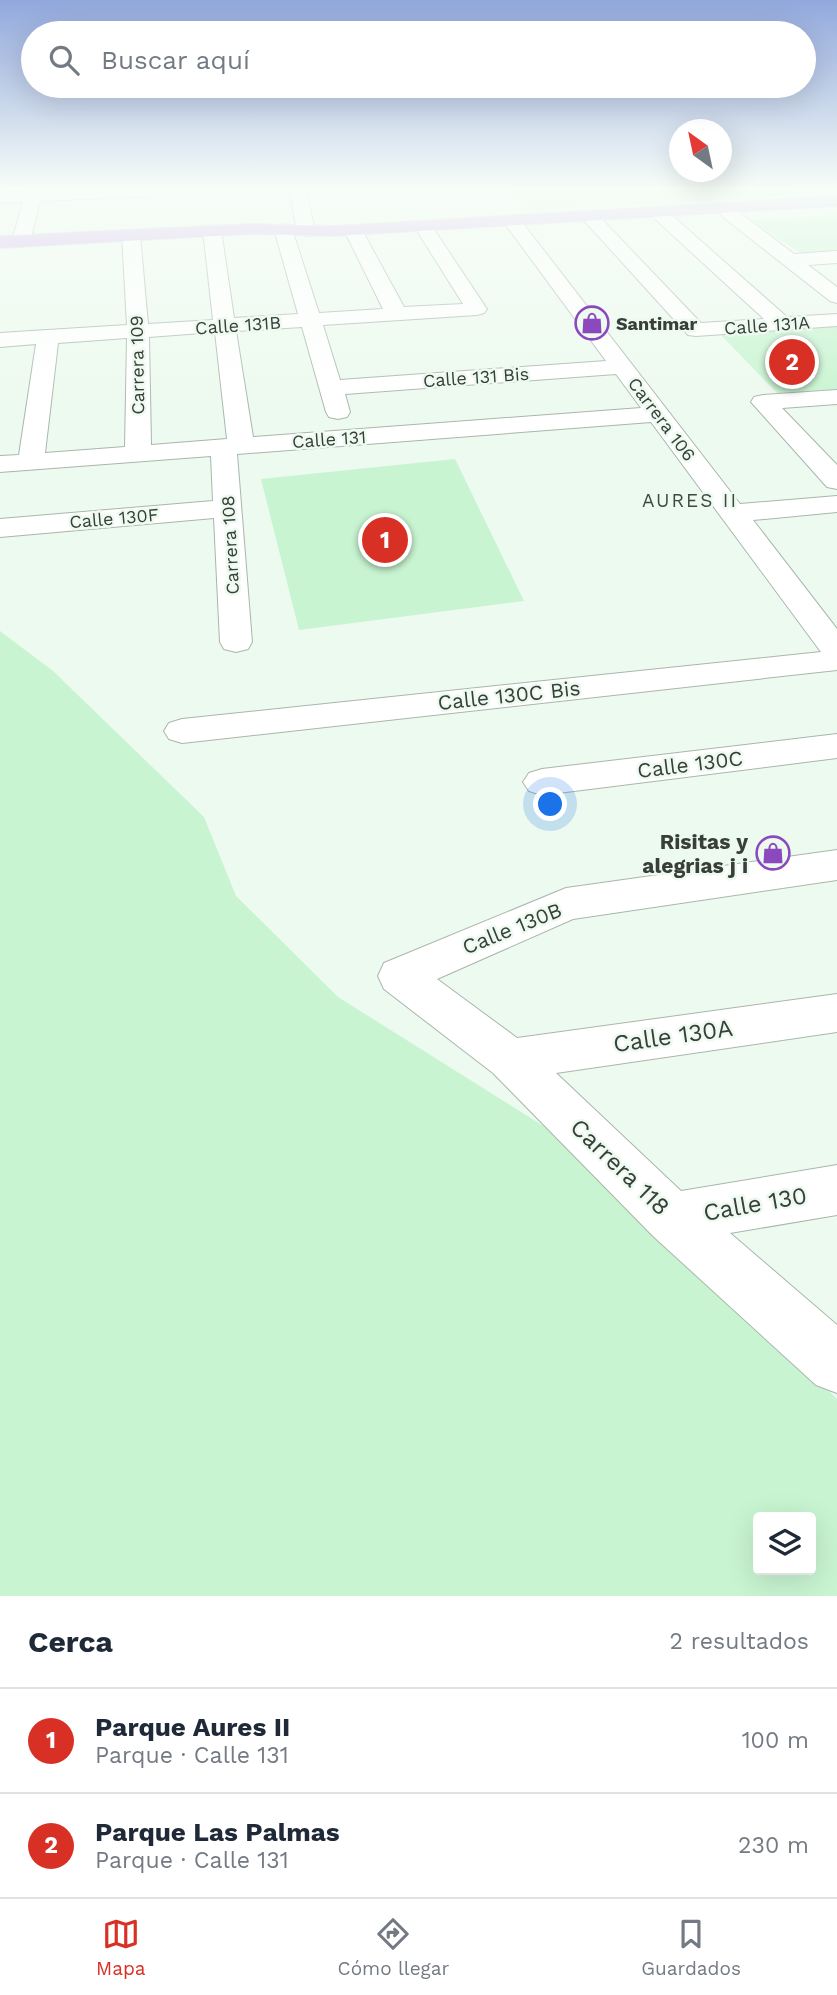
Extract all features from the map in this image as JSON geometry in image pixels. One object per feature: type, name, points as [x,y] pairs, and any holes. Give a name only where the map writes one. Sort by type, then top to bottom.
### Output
[{"type":"street","name":"Carrera 109","points":[[133,261],[138,331],[138,454]]},
{"type":"street","name":"Carrera 108","points":[[216,261],[225,326],[233,447],[228,508],[236,642]]},
{"type":"street","points":[[292,261],[346,438]]},
{"type":"street","points":[[369,261],[397,314]]},
{"type":"street","name":"Calle 131B","points":[[0,340],[477,309],[446,261]]},
{"type":"street","name":"Carrera 106","points":[[542,261],[837,651]]},
{"type":"street","name":"Calle 131A","points":[[632,261],[696,330],[837,320]]},
{"type":"street","points":[[713,261],[782,324]]},
{"type":"street","points":[[792,261],[832,290]]},
{"type":"street","points":[[31,462],[48,337]]},
{"type":"street","name":"Calle 131 Bis","points":[[331,388],[622,367]]},
{"type":"street","points":[[837,397],[763,402],[837,481]]},
{"type":"street","name":"Calle 131","points":[[0,464],[658,414]]},
{"type":"street","points":[[733,513],[837,504]]},
{"type":"street","name":"Calle 130F","points":[[0,528],[228,508]]},
{"type":"street","name":"Calle 130C Bis","points":[[182,731],[837,660]]},
{"type":"street","name":"Calle 130C","points":[[542,782],[837,746]]},
{"type":"street","name":"Calle 130B","points":[[400,976],[566,904],[837,865]]},
{"type":"street","name":"Carrera 118","points":[[400,976],[510,1059],[672,1218],[837,1364]]},
{"type":"street","name":"Calle 130A","points":[[510,1059],[837,1013]]},
{"type":"street","name":"Calle 130","points":[[672,1218],[837,1190]]},
{"type":"green space","points":[[837,322],[837,393],[782,398],[717,331]]},
{"type":"green space","points":[[455,459],[524,601],[299,630],[261,479]]},
{"type":"green space","points":[[0,631],[53,671],[204,817],[236,896],[338,997],[599,1161],[837,1399],[837,1596],[0,1596]]},
{"type":"place","name":"Santimar","points":[[592,323]]},
{"type":"place","name":"Parque Las Palmas","points":[[792,362]]},
{"type":"place","name":"Parque Aures II","points":[[385,540]]},
{"type":"place","name":"Risitas y alegrias j i","points":[[773,853]]},
{"type":"district","name":"AURES II","points":[[690,500]]}]
